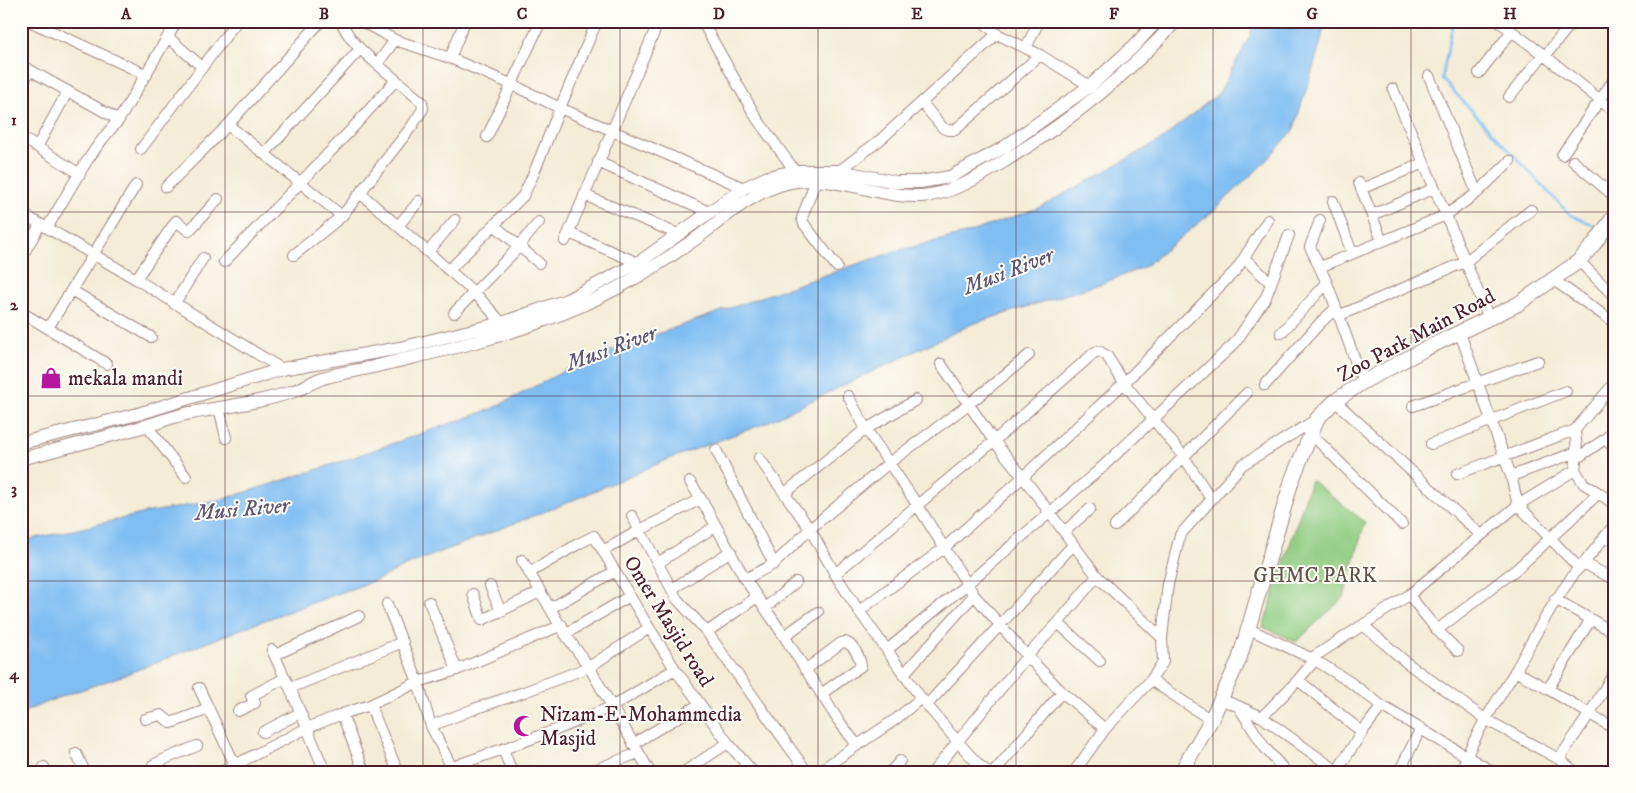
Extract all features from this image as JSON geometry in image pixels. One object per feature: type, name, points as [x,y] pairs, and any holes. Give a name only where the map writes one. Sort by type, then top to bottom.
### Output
[{"type":"main road","name":"Zoo Park Main Road","points":[[1181,772],[1211,720],[1239,660],[1292,480],[1317,419],[1335,401],[1363,382],[1423,350],[1518,304],[1579,261],[1611,221]]},
{"type":"street","points":[[29,21],[147,75]]},
{"type":"street","points":[[21,258],[109,130],[119,120],[177,21]]},
{"type":"street","points":[[141,149],[237,21]]},
{"type":"street","points":[[166,187],[228,125],[321,21]]},
{"type":"street","points":[[294,255],[342,216],[423,109],[422,102],[360,49],[344,29],[341,21]]},
{"type":"street","points":[[361,21],[395,40],[450,58],[744,188]]},
{"type":"street","points":[[450,58],[465,21]]},
{"type":"street","points":[[487,137],[513,85],[541,21]]},
{"type":"street","points":[[449,270],[523,196],[597,21]]},
{"type":"street","points":[[638,263],[567,237],[659,21]]},
{"type":"street","points":[[702,21],[757,119],[795,171]]},
{"type":"street","points":[[982,21],[1090,86]]},
{"type":"street","points":[[1026,48],[1039,21]]},
{"type":"street","points":[[21,443],[138,414],[282,369],[402,354],[503,334],[546,320],[594,300],[648,271],[747,202],[765,191],[783,184],[838,171],[896,182],[920,182],[950,177],[1003,148],[1090,86],[1134,46],[1157,21]]},
{"type":"street","points":[[21,459],[178,416],[294,391],[322,378],[502,323],[567,300],[638,263],[744,188],[768,177],[795,171],[892,194],[922,196],[949,190],[974,180],[1027,147],[1077,112],[1135,61],[1176,21]]},
{"type":"street","points":[[1510,97],[1573,21]]},
{"type":"street","points":[[1479,73],[1506,25],[1615,112]]},
{"type":"street","points":[[838,171],[880,140],[922,103],[994,28]]},
{"type":"street","points":[[168,37],[202,67]]},
{"type":"street","points":[[377,64],[395,40]]},
{"type":"street","points":[[264,154],[360,49]]},
{"type":"street","points":[[922,103],[944,128],[955,130],[1040,55]]},
{"type":"street","points":[[21,86],[26,68],[119,120]]},
{"type":"street","points":[[1429,76],[1477,193]]},
{"type":"street","points":[[1562,155],[1615,78]]},
{"type":"street","points":[[224,262],[349,132],[396,80]]},
{"type":"street","points":[[1393,89],[1489,318]]},
{"type":"street","points":[[37,147],[68,92]]},
{"type":"street","points":[[228,125],[342,216]]},
{"type":"street","points":[[21,137],[80,174]]},
{"type":"street","points":[[1320,266],[1446,214],[1477,193],[1510,161]]},
{"type":"street","points":[[1573,161],[1615,197]]},
{"type":"street","points":[[598,162],[709,212]]},
{"type":"street","points":[[1382,241],[1360,186],[1424,164]]},
{"type":"street","points":[[818,175],[802,218],[804,224],[838,267]]},
{"type":"street","points":[[48,328],[136,186]]},
{"type":"street","points":[[1372,215],[1435,188]]},
{"type":"street","points":[[360,193],[449,270],[502,323]]},
{"type":"street","points":[[584,195],[678,234]]},
{"type":"street","points":[[136,279],[176,221],[188,231],[218,199]]},
{"type":"street","points":[[398,226],[419,201]]},
{"type":"street","points":[[1333,201],[1352,253]]},
{"type":"street","points":[[1265,384],[1320,323],[1337,312],[1466,262],[1531,210]]},
{"type":"street","points":[[21,213],[136,279],[282,369]]},
{"type":"street","points":[[428,252],[455,220]]},
{"type":"street","points":[[859,612],[944,548],[1124,383],[1236,270],[1268,220]]},
{"type":"street","points":[[1320,220],[1310,247],[1327,283],[1363,382]]},
{"type":"street","points":[[454,313],[519,246],[539,222]]},
{"type":"street","points":[[494,224],[539,263]]},
{"type":"street","points":[[887,650],[968,584],[1049,513],[1155,419],[1235,343],[1266,297],[1289,235]]},
{"type":"street","points":[[174,304],[203,258]]},
{"type":"street","points":[[1244,258],[1270,282]]},
{"type":"street","points":[[1579,261],[1615,298]]},
{"type":"street","points":[[1552,279],[1615,323]]},
{"type":"street","points":[[1281,333],[1327,283]]},
{"type":"street","points":[[71,290],[150,337]]},
{"type":"street","points":[[21,312],[106,364]]},
{"type":"street","points":[[1460,333],[1504,458],[1518,505],[1549,538],[1581,566],[1615,580]]},
{"type":"street","points":[[835,574],[918,506],[1095,352],[1099,351],[1107,356],[1124,383],[1155,419],[1211,499]]},
{"type":"street","points":[[745,579],[774,564],[810,529],[1029,354]]},
{"type":"street","points":[[1413,406],[1538,361]]},
{"type":"street","points":[[941,364],[994,441],[1097,576],[1162,638]]},
{"type":"street","points":[[1456,474],[1504,458],[1575,430],[1615,382]]},
{"type":"street","points":[[1431,444],[1566,391]]},
{"type":"street","points":[[1115,526],[1247,394]]},
{"type":"street","points":[[848,396],[866,429],[918,506],[974,596],[1062,692],[1105,729]]},
{"type":"street","points":[[784,493],[866,429],[916,400]]},
{"type":"street","points":[[1335,401],[1481,534]]},
{"type":"street","points":[[219,407],[226,438]]},
{"type":"street","points":[[1074,772],[1105,729],[1151,680],[1163,662],[1162,638],[1168,584],[1180,535],[1242,465],[1317,419]]},
{"type":"street","points":[[147,426],[186,477]]},
{"type":"street","points":[[1575,430],[1576,460],[1584,484],[1615,505]]},
{"type":"street","points":[[1262,717],[1298,680],[1314,659],[1408,595],[1481,534],[1576,460],[1605,440],[1615,430]]},
{"type":"street","points":[[1311,434],[1402,524]]},
{"type":"street","points":[[1605,440],[1615,449]]},
{"type":"street","points":[[716,450],[774,564]]},
{"type":"street","points":[[759,458],[810,529],[859,612],[903,675],[958,741],[977,768],[988,772]]},
{"type":"street","points":[[1510,476],[1576,460]]},
{"type":"street","points":[[690,482],[731,551],[745,579],[857,745]]},
{"type":"street","points":[[1437,630],[1518,568],[1599,493]]},
{"type":"street","points":[[603,551],[701,499]]},
{"type":"street","points":[[1064,532],[1090,509]]},
{"type":"street","points":[[632,516],[677,598],[707,632],[807,772]]},
{"type":"street","points":[[1461,772],[1466,755],[1485,720],[1555,599],[1615,524]]},
{"type":"street","points":[[658,563],[716,526]]},
{"type":"street","name":"Omer Masjid road","points":[[529,574],[594,536],[675,668],[728,743],[753,772]]},
{"type":"street","points":[[1604,537],[1615,543]]},
{"type":"street","points":[[818,772],[924,702],[1000,626],[1073,545]]},
{"type":"street","points":[[672,589],[731,551]]},
{"type":"street","points":[[522,560],[563,630],[613,706],[650,772]]},
{"type":"street","points":[[551,608],[614,571]]},
{"type":"street","points":[[933,772],[1027,656],[1058,623],[1097,576]]},
{"type":"street","points":[[764,608],[796,582]]},
{"type":"street","points":[[490,586],[501,612]]},
{"type":"street","points":[[472,594],[482,620],[540,592]]},
{"type":"street","points":[[1408,595],[1458,652]]},
{"type":"street","points":[[220,772],[307,728],[370,705],[418,682],[457,670],[563,630],[630,596]]},
{"type":"street","points":[[903,675],[974,596]]},
{"type":"street","points":[[707,632],[757,597]]},
{"type":"street","points":[[1555,599],[1615,633]]},
{"type":"street","points":[[429,602],[457,670]]},
{"type":"street","points":[[387,604],[418,682],[431,726],[453,769],[613,706],[675,668]]},
{"type":"street","points":[[784,636],[818,612]]},
{"type":"street","points":[[325,772],[273,652],[359,616]]},
{"type":"street","points":[[1548,688],[1591,619]]},
{"type":"street","points":[[1058,623],[1100,661]]},
{"type":"street","points":[[1363,625],[1407,663],[1485,720],[1559,759],[1575,772]]},
{"type":"street","points":[[431,726],[589,667],[649,628]]},
{"type":"street","points":[[1249,629],[1314,659],[1350,682],[1382,706],[1493,772]]},
{"type":"street","points":[[290,688],[403,642]]},
{"type":"street","points":[[805,670],[841,643],[845,642],[852,646],[861,662],[861,666],[821,694]]},
{"type":"street","points":[[1515,671],[1548,688],[1615,729]]},
{"type":"street","points":[[1559,759],[1615,671]]},
{"type":"street","points":[[238,711],[255,703],[251,696],[285,678]]},
{"type":"street","points":[[1151,680],[1211,720]]},
{"type":"street","points":[[1298,680],[1362,732]]},
{"type":"street","points":[[199,688],[235,765]]},
{"type":"street","points":[[994,772],[1062,692]]},
{"type":"street","points":[[1220,699],[1262,717],[1338,772],[1362,732],[1382,706]]},
{"type":"street","points":[[590,772],[636,748],[700,704]]},
{"type":"street","points":[[370,705],[398,772]]},
{"type":"street","points":[[1238,706],[1265,748],[1286,772]]},
{"type":"street","points":[[145,719],[161,715],[171,724],[209,709]]},
{"type":"street","points":[[263,732],[300,713]]},
{"type":"street","points":[[342,714],[364,772]]},
{"type":"street","points":[[1399,772],[1421,728]]},
{"type":"street","points":[[684,772],[728,743]]},
{"type":"street","points":[[153,772],[153,766],[167,758],[198,746]]},
{"type":"street","points":[[503,748],[512,772]]},
{"type":"street","points":[[76,753],[85,772]]},
{"type":"street","points":[[890,772],[900,760]]},
{"type":"green space","name":"GHMC PARK","points":[[1311,480],[1365,522],[1344,597],[1296,642],[1263,627]]},
{"type":"water","name":"Musi River","points":[[1254,21],[1325,21],[1319,49],[1293,131],[1264,163],[1211,213],[1144,267],[1106,282],[972,324],[763,424],[669,459],[559,506],[405,566],[379,579],[254,624],[21,713],[21,541],[146,513],[224,499],[322,468],[492,409],[585,360],[896,251],[965,234],[1041,207],[1161,140],[1219,93],[1249,38]]},
{"type":"waterway","points":[[1453,21],[1442,79],[1570,215],[1600,228]]},
{"type":"place","name":"mekala mandi","points":[[51,378]]},
{"type":"place","name":"Nizam-E-Mohammedia Masjid","points":[[524,726]]}]
